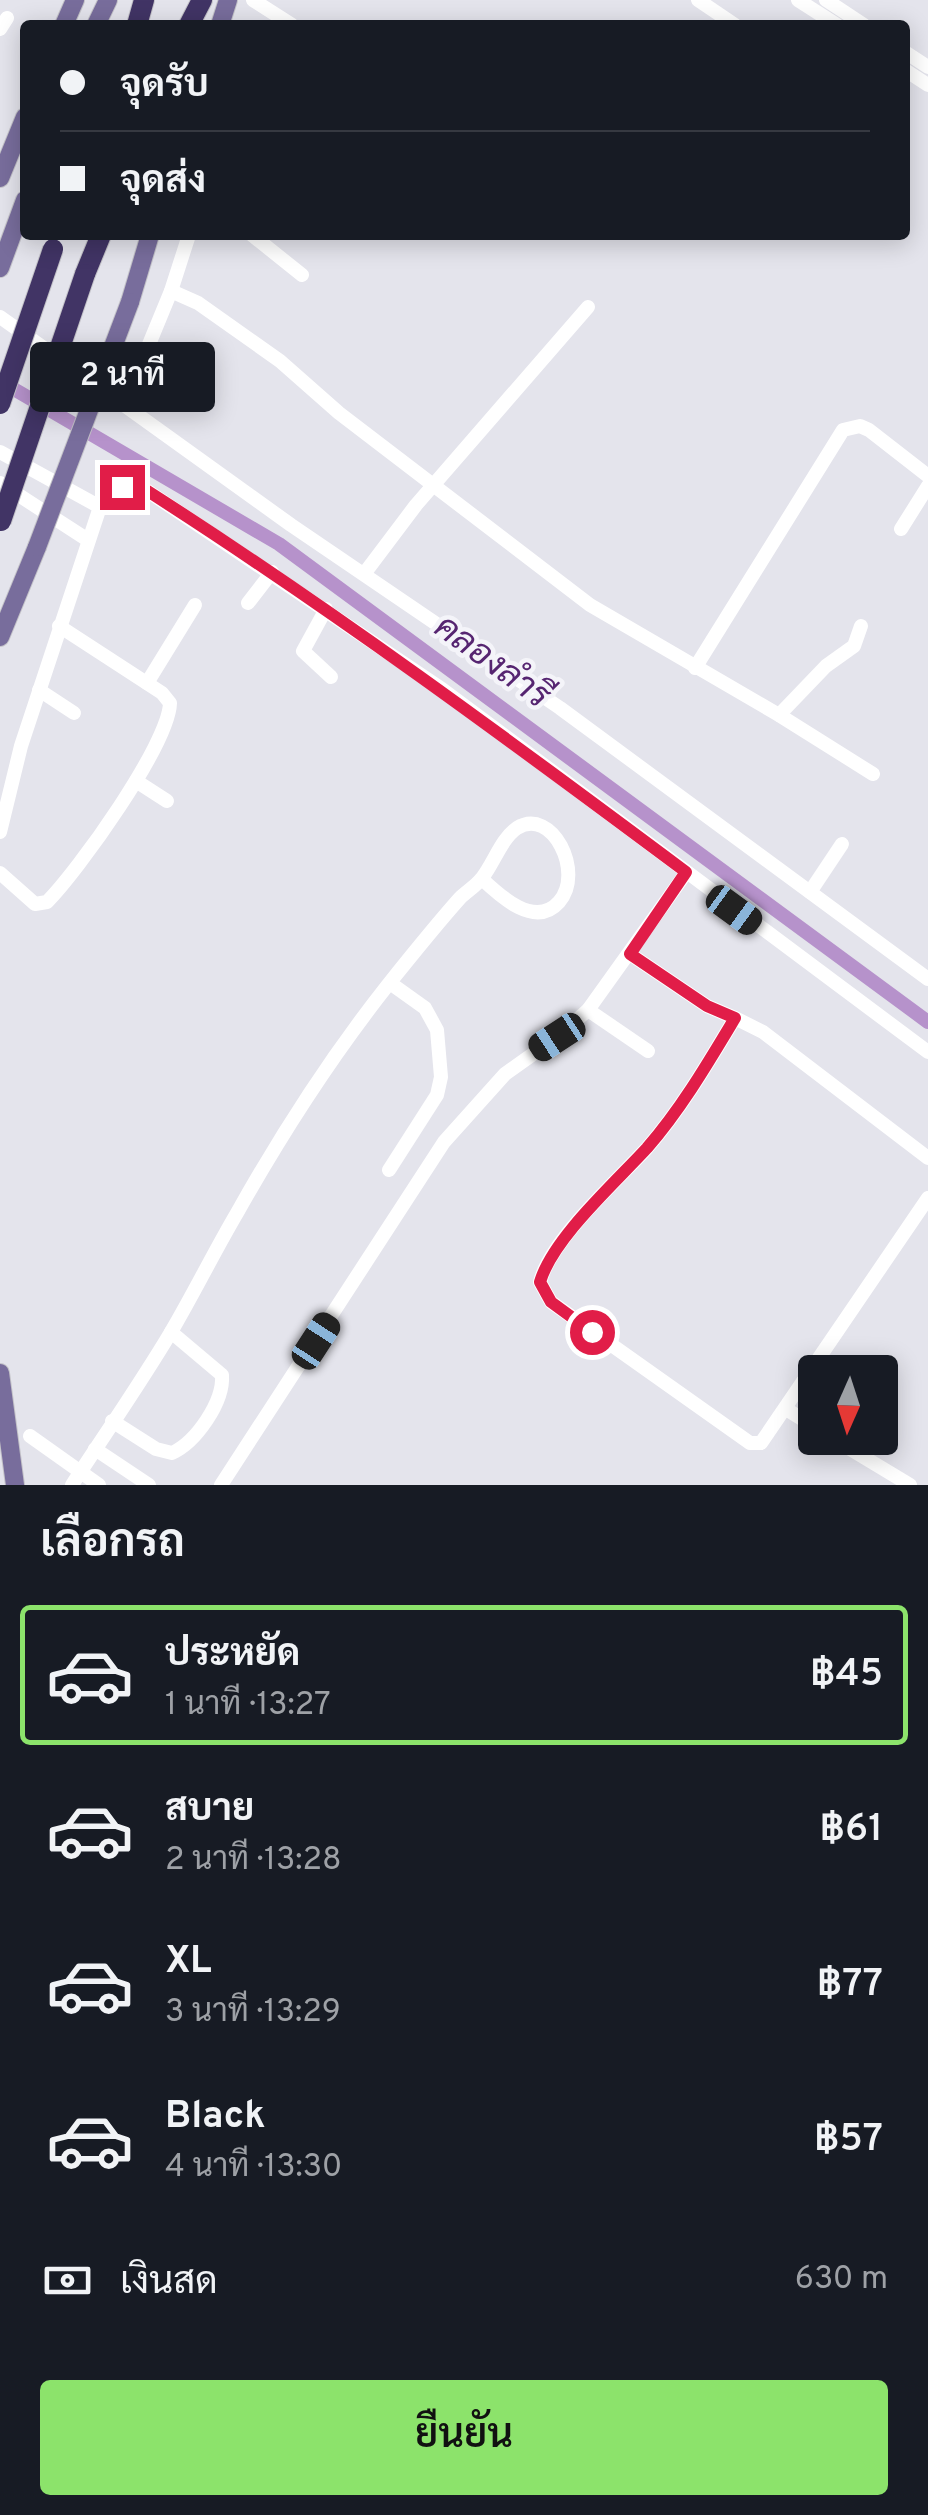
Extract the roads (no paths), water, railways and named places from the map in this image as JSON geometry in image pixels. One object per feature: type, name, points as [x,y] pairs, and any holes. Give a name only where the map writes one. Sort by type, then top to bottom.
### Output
[{"type":"highway","points":[[0,523],[99,240]]},
{"type":"highway","points":[[0,404],[56,242]]},
{"type":"main road","points":[[0,178],[20,128]]},
{"type":"main road","points":[[0,268],[20,212]]},
{"type":"main road","points":[[0,636],[130,302],[149,240]]},
{"type":"main road","points":[[0,1373],[15,1485]]},
{"type":"street","points":[[253,0],[284,20]]},
{"type":"street","points":[[698,0],[728,20]]},
{"type":"street","points":[[798,0],[829,20]]},
{"type":"street","points":[[826,0],[856,20]]},
{"type":"street","points":[[129,408],[187,240]]},
{"type":"street","points":[[258,240],[302,275]]},
{"type":"street","points":[[171,291],[212,312],[280,361],[339,413],[590,605],[873,774]]},
{"type":"street","points":[[364,574],[588,306]]},
{"type":"street","points":[[0,317],[560,708],[928,979]]},
{"type":"street","points":[[695,668],[843,430],[860,426],[869,430],[928,476]]},
{"type":"street","points":[[0,452],[100,506]]},
{"type":"street","points":[[0,483],[88,540]]},
{"type":"street","points":[[901,528],[928,486]]},
{"type":"street","points":[[0,832],[21,746],[100,506],[122,487],[146,490],[442,690],[928,1052]]},
{"type":"street","points":[[248,603],[272,572]]},
{"type":"street","points":[[147,683],[195,605]]},
{"type":"street","points":[[326,609],[303,652],[332,677]]},
{"type":"street","points":[[0,873],[35,904],[47,902],[136,782],[159,740],[170,709],[168,698],[59,626]]},
{"type":"street","points":[[779,715],[826,666],[854,646],[861,626]]},
{"type":"street","points":[[39,690],[74,713]]},
{"type":"street","points":[[136,782],[167,801]]},
{"type":"street","points":[[76,1478],[171,1332],[323,1071],[390,983],[462,896],[482,879],[520,826],[541,828],[564,848],[569,882],[558,904],[548,910],[520,909],[482,879]]},
{"type":"street","points":[[810,892],[842,844]]},
{"type":"street","points":[[221,1485],[444,1142],[505,1074],[588,1010],[686,872]]},
{"type":"street","points":[[630,954],[707,1006],[763,1032],[928,1158]]},
{"type":"street","points":[[389,1170],[437,1094],[441,1076],[437,1030],[425,1008],[390,983]]},
{"type":"street","points":[[588,1010],[648,1051]]},
{"type":"street","points":[[735,1018],[688,1094],[648,1147],[616,1178],[549,1260],[540,1282],[551,1302],[750,1443],[761,1443],[928,1198]]},
{"type":"street","points":[[112,1421],[156,1449],[172,1453],[193,1436],[209,1413],[222,1388],[222,1375],[171,1332]]},
{"type":"street","points":[[786,1409],[798,1416]]},
{"type":"street","points":[[30,1436],[76,1478],[99,1485]]},
{"type":"street","points":[[95,1449],[149,1485]]},
{"type":"street","points":[[860,1455],[910,1485]]},
{"type":"waterway","name":"คลองลำรี","points":[[0,381],[279,544],[928,1022]]}]
